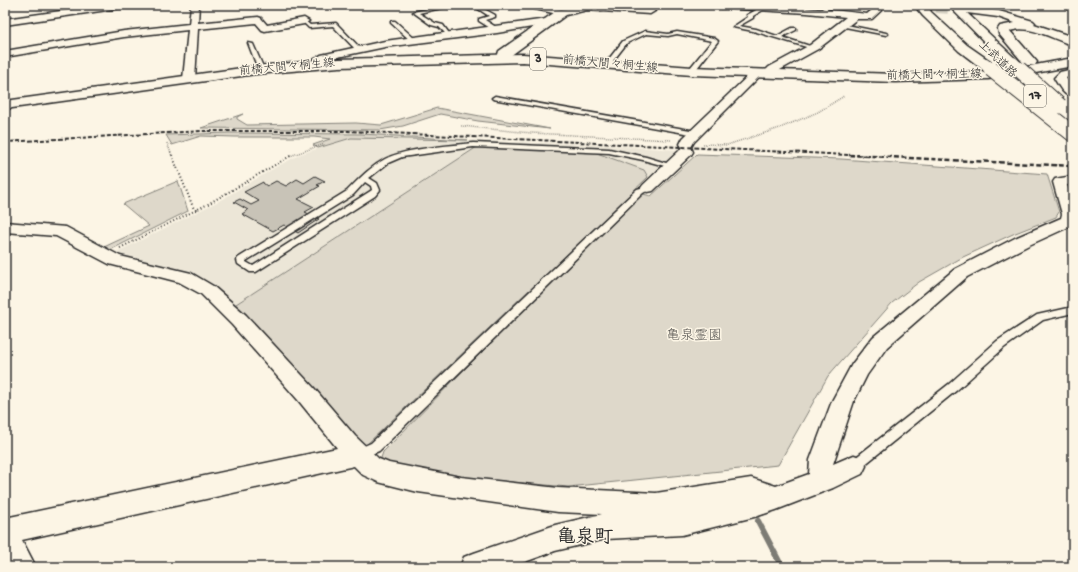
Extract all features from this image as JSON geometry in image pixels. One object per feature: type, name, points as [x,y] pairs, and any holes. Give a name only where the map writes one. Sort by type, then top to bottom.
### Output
[{"type":"main road","name":"上武道路","points":[[953,5],[1073,117]]},
{"type":"main road","points":[[979,5],[989,12]]},
{"type":"main road","points":[[503,58],[504,54],[508,50],[562,12],[590,6]]},
{"type":"main road","points":[[933,6],[924,10],[963,48],[991,63],[1073,134]]},
{"type":"main road","name":"上武道路","points":[[933,6],[991,63],[1073,129]]},
{"type":"main road","points":[[966,8],[1015,18],[1073,41]]},
{"type":"main road","points":[[1073,41],[1032,28],[1016,26],[1004,29],[1005,34],[1042,76],[1073,106]]},
{"type":"main road","name":"前橋大間々桐生線","points":[[5,105],[262,69],[312,64],[503,58],[544,59],[692,71],[895,78],[979,76],[1030,70],[1073,62]]},
{"type":"street","points":[[5,22],[82,8],[122,5]]},
{"type":"street","points":[[189,79],[195,5]]},
{"type":"street","points":[[529,5],[562,12]]},
{"type":"street","points":[[722,5],[766,7],[780,6],[869,17],[883,5]]},
{"type":"street","points":[[590,6],[650,11]]},
{"type":"street","points":[[648,188],[686,152],[686,147],[696,133],[763,73],[811,48],[854,16]]},
{"type":"street","points":[[5,54],[124,34],[258,20],[265,28],[268,28],[304,21]]},
{"type":"street","points":[[312,64],[325,58],[358,50],[413,40],[498,30],[547,22]]},
{"type":"street","points":[[1073,72],[1064,74],[1060,78],[1065,87],[1073,94]]},
{"type":"street","points":[[824,480],[820,473],[822,460],[843,401],[859,370],[880,342],[961,273],[1021,242],[1069,221],[1070,214],[1060,182],[1073,180]]},
{"type":"street","points":[[5,227],[60,231],[105,256],[115,260],[185,277],[207,290],[239,320],[371,467],[387,474],[461,488],[558,500],[656,505],[751,489],[763,492],[776,498]]},
{"type":"street","points":[[22,567],[5,532],[359,454]]},
{"type":"street","points":[[474,567],[554,538],[584,530],[606,526],[682,523],[776,498],[824,480],[854,466]]},
{"type":"lane","points":[[413,5],[422,11]]},
{"type":"lane","points":[[449,36],[441,26],[433,24],[415,12],[453,5]]},
{"type":"lane","points":[[474,5],[493,16],[481,20],[498,30]]},
{"type":"lane","points":[[822,11],[831,5]]},
{"type":"lane","points":[[1001,5],[1008,8]]},
{"type":"lane","points":[[766,7],[749,16],[751,17],[735,27],[754,30],[811,48]]},
{"type":"lane","points":[[304,21],[309,27],[334,24],[358,50]]},
{"type":"lane","points":[[393,22],[413,40]]},
{"type":"lane","points":[[842,25],[886,34]]},
{"type":"lane","points":[[777,38],[794,29]]},
{"type":"lane","points":[[607,65],[625,42],[645,32],[668,35],[677,33],[714,40],[715,41],[692,71]]},
{"type":"lane","points":[[250,44],[262,69]]},
{"type":"lane","points":[[495,98],[696,133]]},
{"type":"lane","points":[[364,178],[374,185],[376,190],[372,194],[253,270],[242,264],[241,260],[350,193],[364,178],[390,158],[414,152],[473,144],[609,151],[644,158],[672,166]]},
{"type":"lane","points":[[359,454],[375,447],[640,191],[648,188]]},
{"type":"lane","points":[[854,466],[953,387],[1002,344],[1027,326],[1040,317],[1073,310]]},
{"type":"path","points":[[167,143],[192,207],[196,210]]},
{"type":"path","points":[[105,256],[196,210],[290,156],[324,144]]},
{"type":"shaded area","points":[[365,137],[602,145],[677,150],[679,152],[648,177],[644,170],[477,147],[233,306],[129,259],[117,252],[219,201],[301,154],[351,138]]},
{"type":"green space","points":[[437,108],[550,129],[478,121],[440,114],[403,126],[380,130],[201,128],[243,114],[237,117],[237,119],[247,125],[356,123],[381,125]]},
{"type":"green space","points":[[230,133],[361,134],[468,140],[351,138],[318,148],[313,145],[330,139],[314,137],[201,136],[172,145],[166,135]]},
{"type":"green space","name":"亀泉霊園","points":[[477,147],[594,152],[644,170],[648,177],[533,287],[543,292],[643,194],[651,196],[697,154],[841,159],[1047,174],[1059,212],[1056,217],[1013,234],[963,257],[919,282],[892,303],[828,376],[778,465],[568,487],[480,479],[396,468],[380,461],[383,452],[538,295],[529,290],[365,446],[357,445],[233,306]]},
{"type":"green space","points":[[178,181],[188,211],[108,251],[104,247],[149,226],[123,204]]},
{"type":"building","points":[[315,176],[325,181],[317,185],[320,186],[298,199],[314,207],[305,212],[319,219],[298,233],[284,225],[273,231],[242,214],[248,210],[234,202],[240,199],[251,205],[259,201],[244,192],[263,182],[267,186],[276,181],[286,186],[297,179],[304,183]]},
{"type":"waterway","points":[[758,521],[782,567]]},
{"type":"tunnel","points":[[936,7],[966,9]]},
{"type":"railway","points":[[5,142],[202,131],[348,131],[870,156]]},
{"type":"railway","points":[[849,155],[1073,166]]},
{"type":"district","name":"亀泉町","points":[[585,538]]}]
